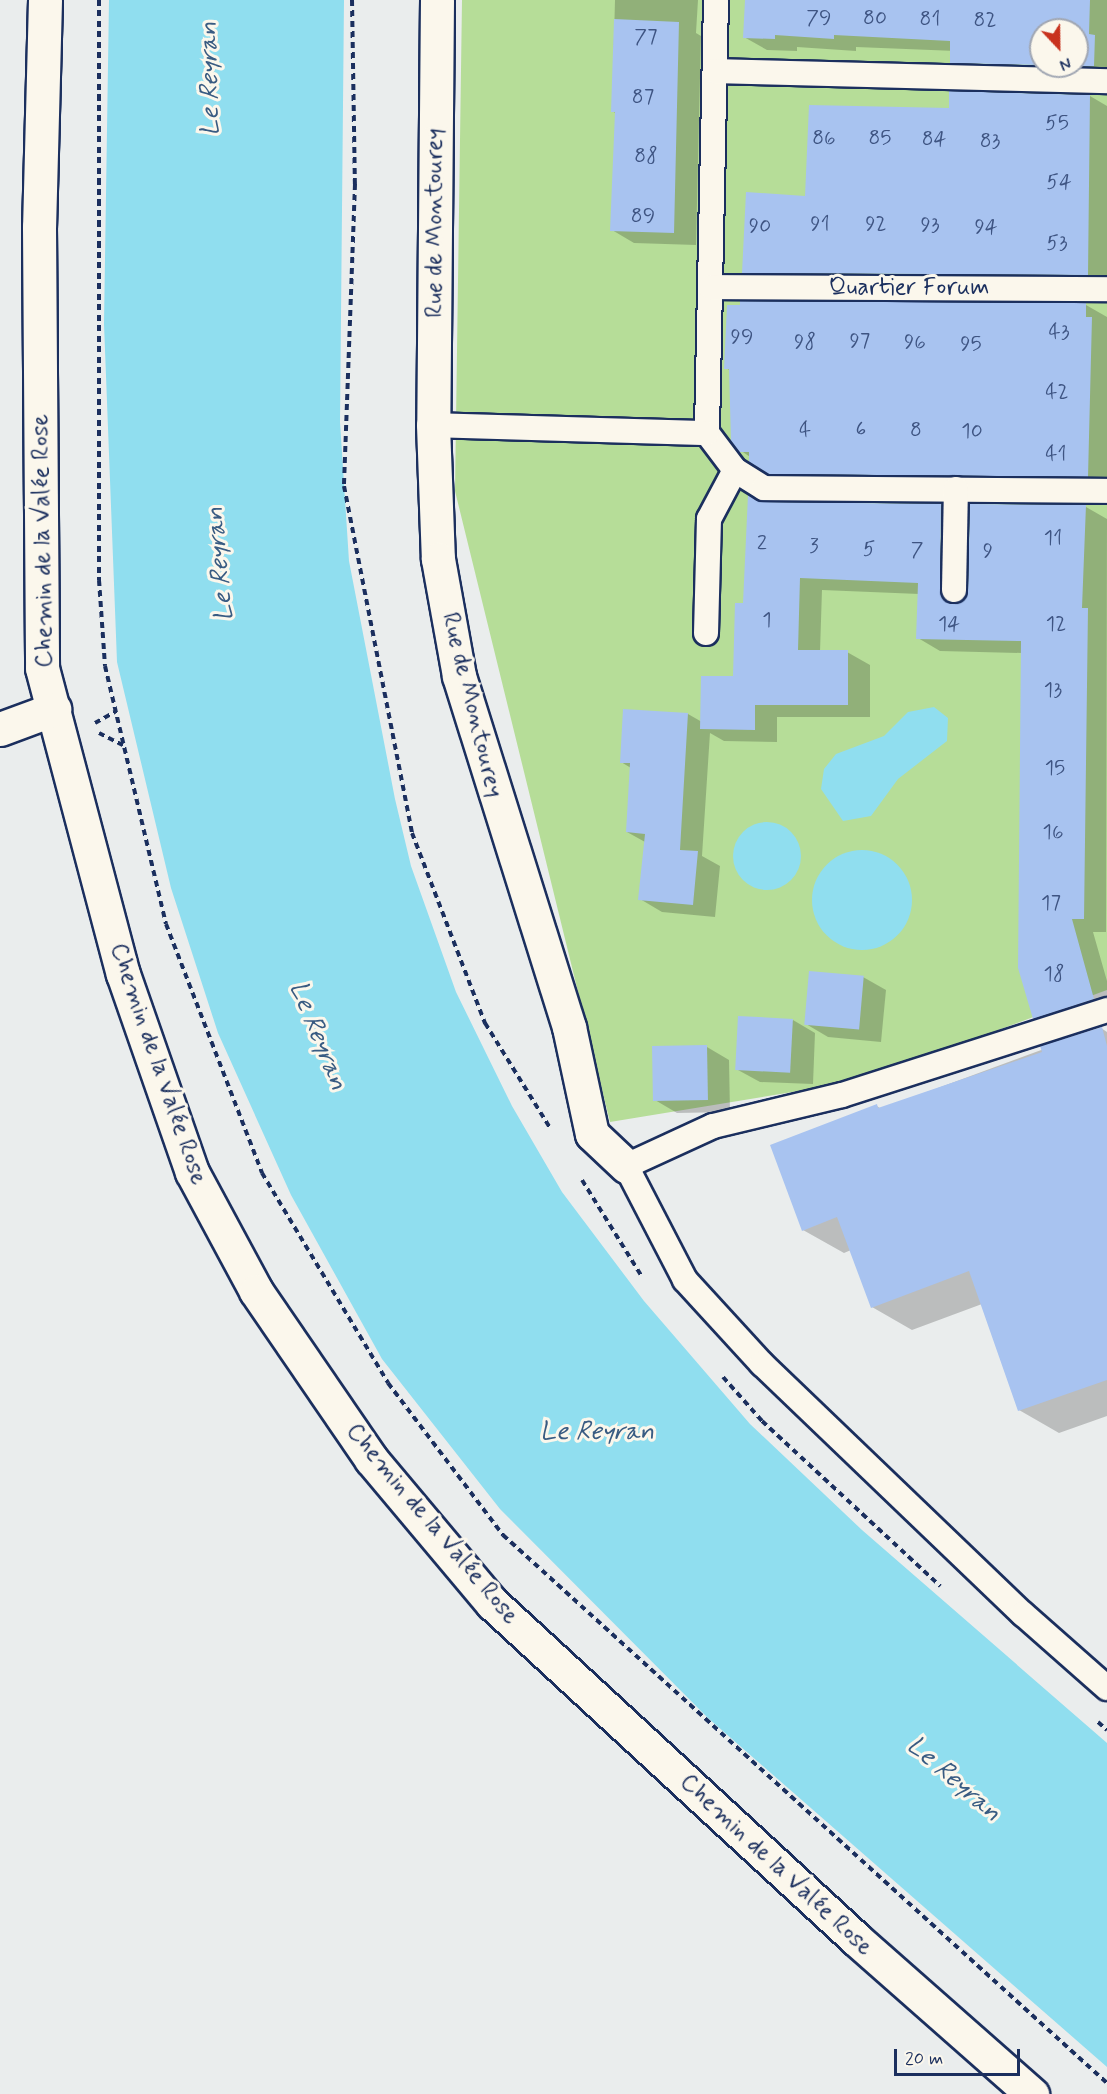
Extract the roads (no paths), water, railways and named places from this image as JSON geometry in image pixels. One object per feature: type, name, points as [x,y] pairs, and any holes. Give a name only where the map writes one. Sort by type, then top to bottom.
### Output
[{"type":"street","name":"Chemin de la Valée Rose","points":[[45,0],[39,227],[42,668],[123,974],[192,1172],[256,1292],[371,1459],[492,1603],[856,1939],[1032,2094]]},
{"type":"street","name":"Rue de Montourey","points":[[437,0],[433,425],[438,559],[459,676],[568,1027],[592,1134],[626,1166]]},
{"type":"street","points":[[0,729],[54,709]]},
{"type":"lane","points":[[717,0],[707,433],[735,470],[764,488],[1107,491]]},
{"type":"lane","points":[[715,71],[1107,81]]},
{"type":"lane","name":"Quartier Forum","points":[[711,287],[1107,289]]},
{"type":"lane","points":[[433,425],[707,433]]},
{"type":"lane","points":[[706,633],[709,519],[735,470]]},
{"type":"lane","points":[[954,590],[956,489]]},
{"type":"lane","points":[[1107,1010],[842,1095],[712,1126],[626,1166],[685,1280],[762,1364],[1023,1614],[1107,1688]]},
{"type":"water","name":"Le Reyran","points":[[109,0],[344,0],[340,422],[349,561],[395,799],[411,866],[456,992],[512,1106],[562,1192],[644,1301],[750,1424],[862,1530],[1107,1743],[1107,2067],[708,1718],[500,1509],[382,1359],[291,1195],[218,1033],[171,888],[117,662],[104,324]]},
{"type":"water","points":[[934,707],[948,718],[947,741],[898,779],[871,816],[843,821],[821,789],[824,769],[836,754],[884,736],[908,712]]},
{"type":"water","points":[[774,822],[786,828],[795,837],[801,849],[799,869],[791,880],[774,890],[760,890],[743,880],[735,869],[733,849],[743,832],[754,824]]},
{"type":"water","points":[[862,850],[881,854],[898,864],[908,881],[912,900],[908,919],[898,936],[881,946],[862,950],[843,946],[826,936],[816,919],[812,900],[816,881],[826,864],[843,854]]}]
